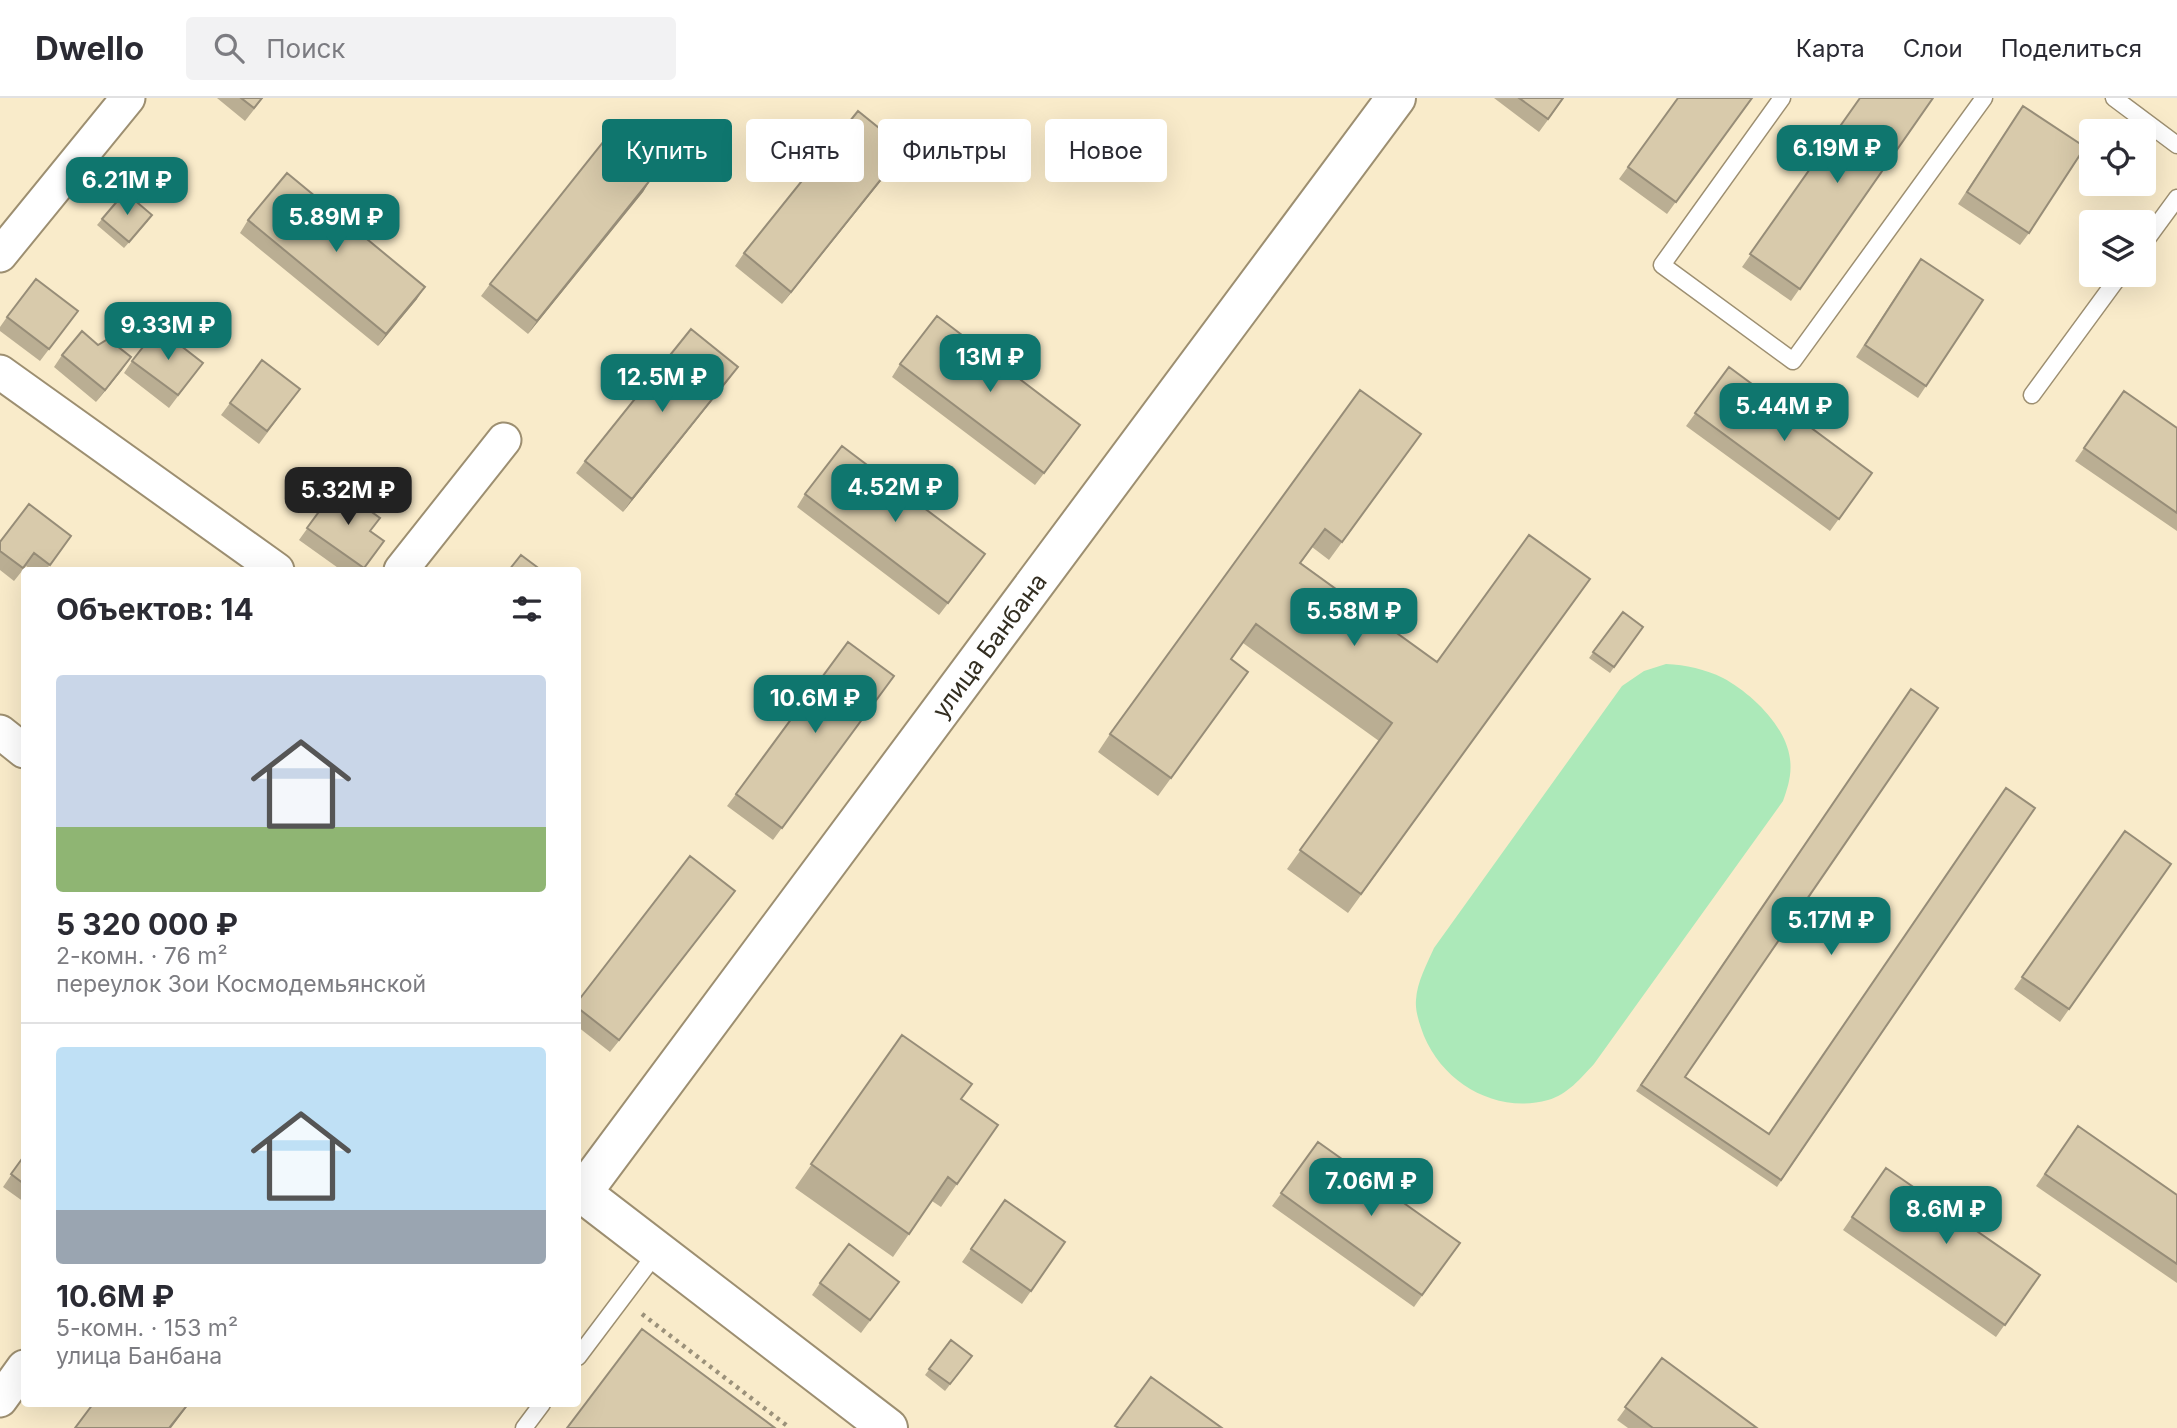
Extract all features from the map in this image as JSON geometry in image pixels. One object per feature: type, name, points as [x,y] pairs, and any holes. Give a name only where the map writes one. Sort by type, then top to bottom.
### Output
[{"type":"street","name":"улица Банбана","points":[[581,1190],[1396,98]]},
{"type":"street","points":[[0,255],[118,101]]},
{"type":"street","points":[[0,372],[273,567]]},
{"type":"street","points":[[403,567],[504,440]]},
{"type":"street","points":[[0,732],[21,749]]},
{"type":"street","points":[[581,1192],[888,1428]]},
{"type":"street","points":[[0,1400],[21,1371]]},
{"type":"lane","points":[[1782,98],[1662,265],[1793,361],[1984,98]]},
{"type":"lane","points":[[2114,98],[2177,145]]},
{"type":"lane","points":[[2156,227],[2177,198]]},
{"type":"lane","points":[[2032,395],[2111,287]]},
{"type":"lane","points":[[581,1353],[657,1252]]},
{"type":"lane","points":[[524,1428],[540,1407]]},
{"type":"path","points":[[622,1299],[790,1428]]},
{"type":"green space","points":[[1666,664],[1695,668],[1723,678],[1745,692],[1766,712],[1782,735],[1790,759],[1789,780],[1783,801],[1594,1064],[1579,1080],[1555,1098],[1548,1100],[1510,1103],[1492,1099],[1459,1081],[1433,1053],[1424,1036],[1416,1005],[1418,987],[1425,967],[1434,948],[1622,686],[1644,671]]},
{"type":"building","points":[[241,98],[262,98],[254,108]]},
{"type":"building","points":[[1519,98],[1563,98],[1548,119]]},
{"type":"building","points":[[1678,98],[1752,98],[1676,202],[1628,167]]},
{"type":"building","points":[[1860,98],[1933,98],[1800,289],[1750,254]]},
{"type":"building","points":[[2023,106],[2079,143],[2079,156],[2029,233],[1967,192]]},
{"type":"building","points":[[858,111],[878,127],[879,182],[791,292],[744,253],[801,182],[864,182],[864,119],[852,119]]},
{"type":"building","points":[[602,144],[602,182],[649,182],[537,321],[490,284]]},
{"type":"building","points":[[287,173],[425,287],[386,334],[248,220]]},
{"type":"building","points":[[125,192],[152,215],[129,242],[102,219]]},
{"type":"building","points":[[1921,259],[1983,300],[1926,386],[1865,345]]},
{"type":"building","points":[[36,279],[78,311],[49,349],[7,317]]},
{"type":"building","points":[[937,316],[1080,425],[1044,473],[900,364]]},
{"type":"building","points":[[158,328],[203,363],[178,395],[132,361]]},
{"type":"building","points":[[691,329],[738,367],[632,499],[585,461]]},
{"type":"building","points":[[82,331],[98,345],[108,339],[131,357],[105,390],[62,355]]},
{"type":"building","points":[[262,360],[300,389],[267,431],[230,403]]},
{"type":"building","points":[[1729,367],[1872,473],[1839,519],[1695,413]]},
{"type":"building","points":[[1360,390],[1421,434],[1342,542],[1325,529],[1300,563],[1437,662],[1529,535],[1590,579],[1361,894],[1300,850],[1392,723],[1256,624],[1231,659],[1248,672],[1171,778],[1110,734]]},
{"type":"building","points":[[2124,391],[2177,428],[2177,513],[2084,448]]},
{"type":"building","points":[[842,446],[985,554],[948,603],[805,494]]},
{"type":"building","points":[[337,487],[380,518],[370,531],[384,541],[363,567],[307,528]]},
{"type":"building","points":[[29,504],[71,536],[50,565],[34,553],[22,567],[0,551],[0,542]]},
{"type":"building","points":[[521,555],[537,567],[511,567]]},
{"type":"building","points":[[1623,612],[1643,627],[1614,667],[1593,652]]},
{"type":"building","points":[[848,642],[894,676],[782,828],[736,794]]},
{"type":"building","points":[[1911,689],[1938,708],[1685,1077],[1769,1134],[2006,788],[2035,808],[1781,1180],[1641,1085]]},
{"type":"building","points":[[2125,831],[2171,864],[2069,1009],[2022,977]]},
{"type":"building","points":[[690,856],[735,891],[619,1040],[581,1010],[581,997]]},
{"type":"building","points":[[902,1035],[972,1084],[961,1099],[998,1125],[957,1184],[948,1177],[909,1234],[811,1164]]},
{"type":"building","points":[[2078,1126],[2177,1195],[2177,1264],[2045,1174]]},
{"type":"building","points":[[1318,1142],[1460,1243],[1422,1295],[1281,1193]]},
{"type":"building","points":[[21,1160],[21,1182],[11,1174]]},
{"type":"building","points":[[1886,1168],[2040,1275],[2005,1325],[1852,1217]]},
{"type":"building","points":[[1005,1200],[1065,1242],[1031,1291],[971,1249]]},
{"type":"building","points":[[849,1244],[899,1282],[870,1320],[820,1283]]},
{"type":"building","points":[[642,1329],[775,1428],[567,1428]]},
{"type":"building","points":[[951,1340],[972,1356],[950,1384],[929,1369]]},
{"type":"building","points":[[1662,1358],[1757,1428],[1653,1428],[1625,1407]]},
{"type":"building","points":[[1151,1377],[1222,1428],[1115,1426]]},
{"type":"building","points":[[91,1407],[186,1407],[169,1428],[75,1428]]}]
